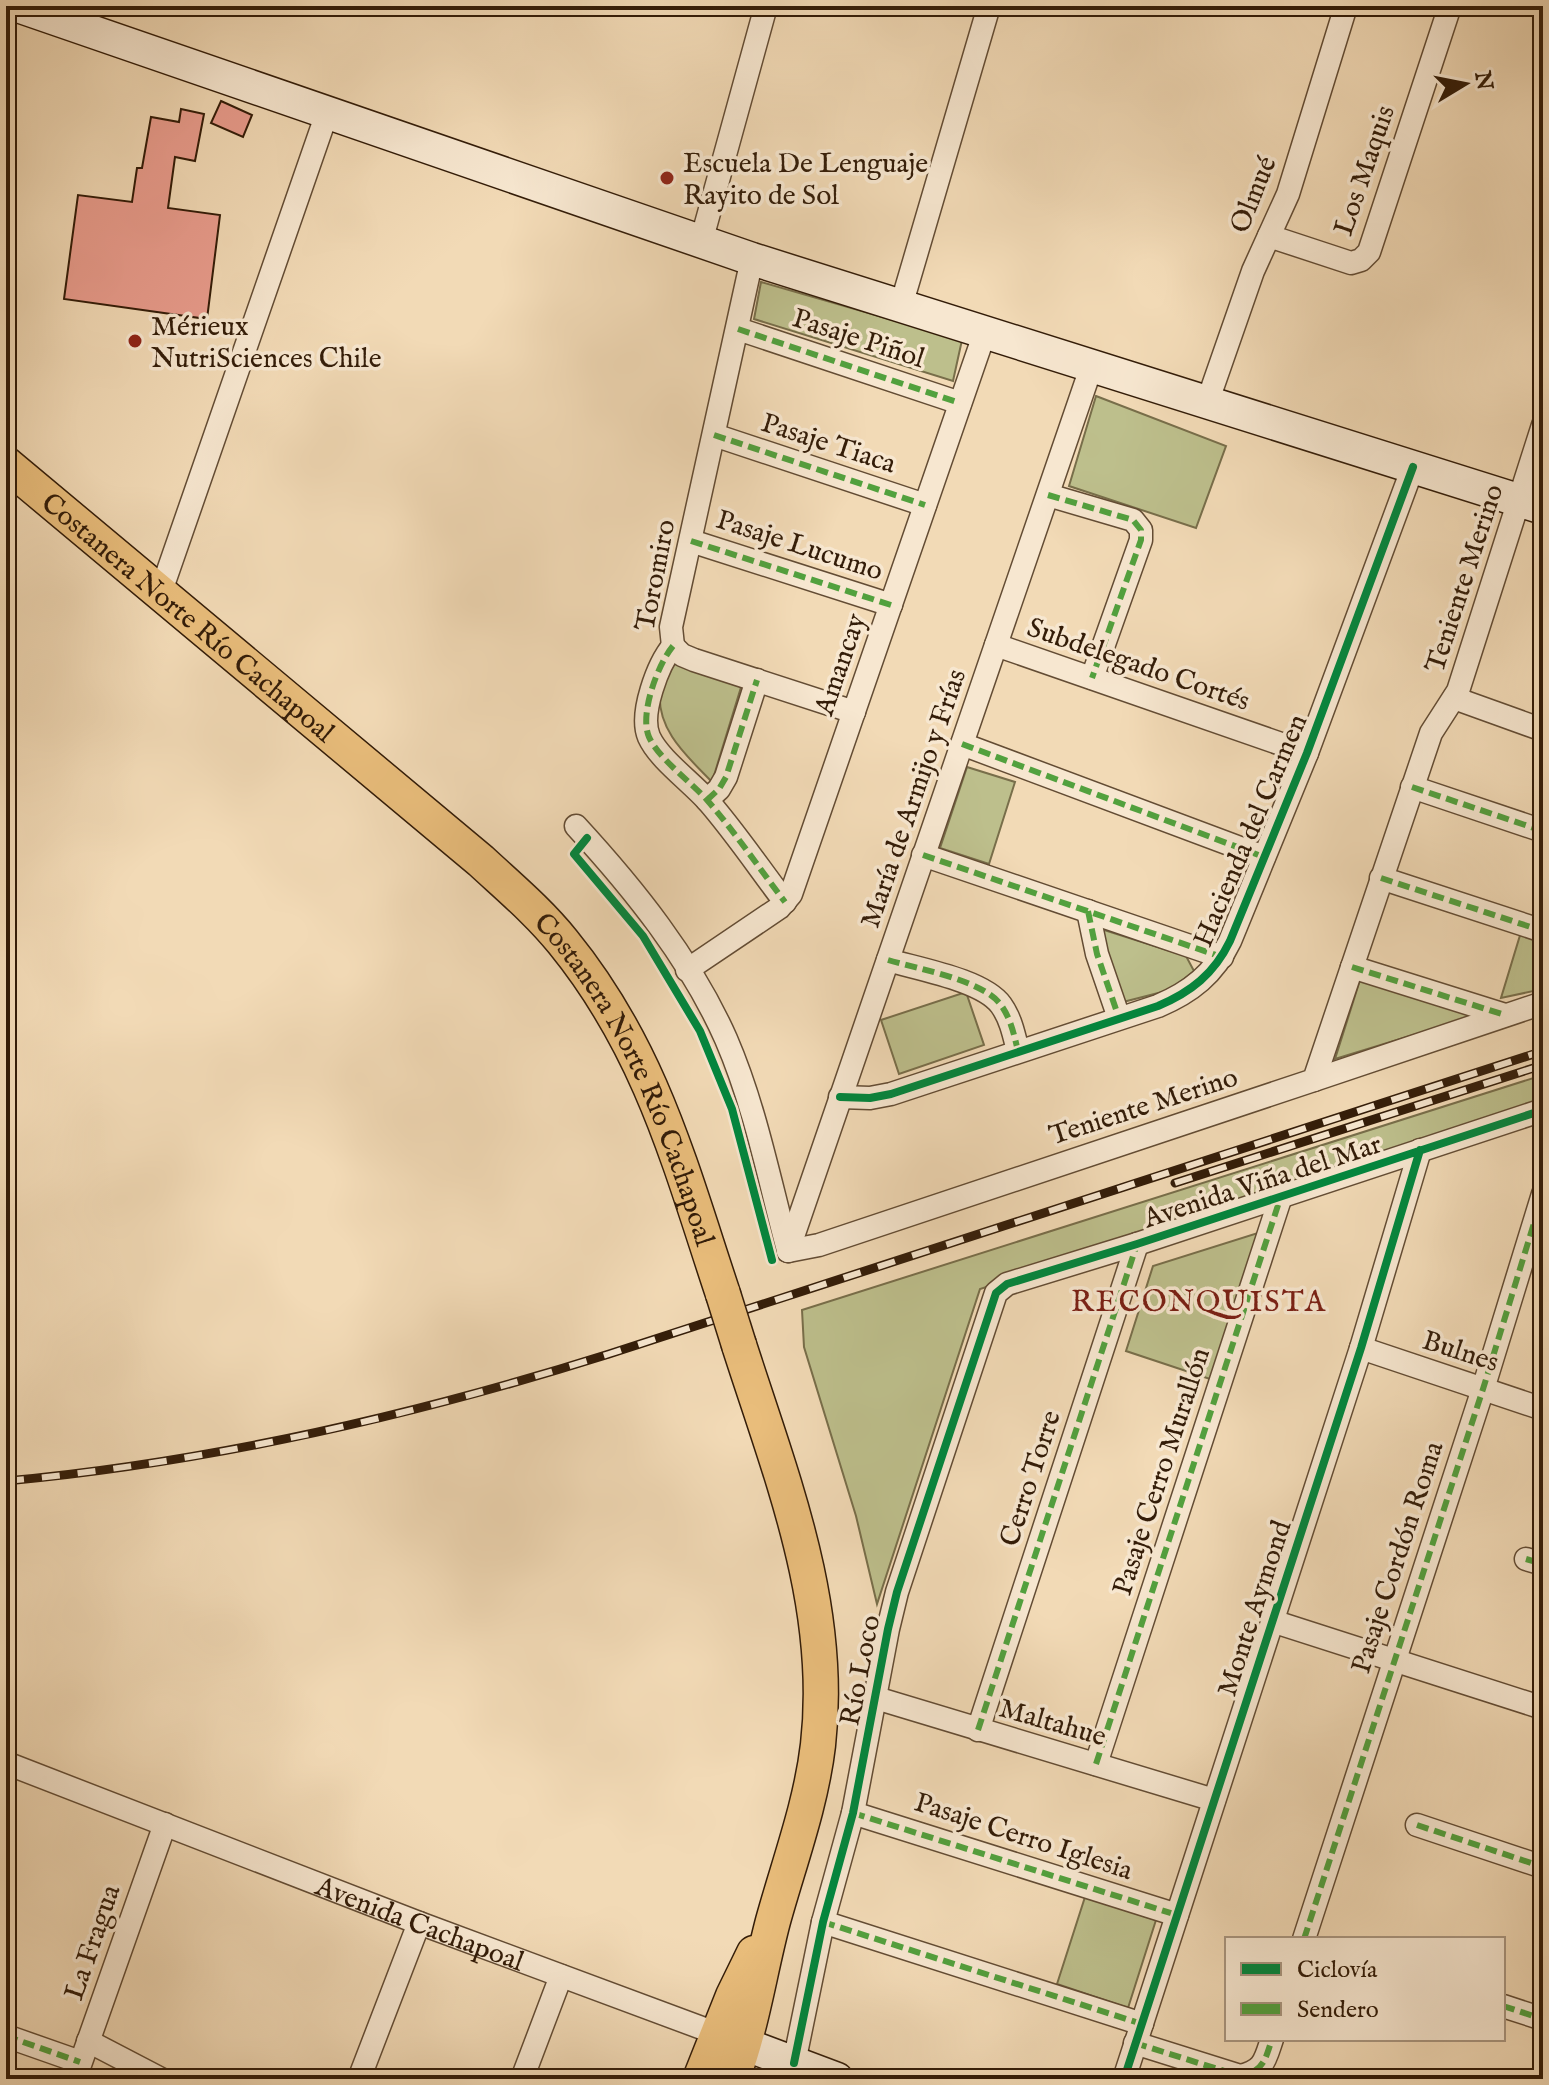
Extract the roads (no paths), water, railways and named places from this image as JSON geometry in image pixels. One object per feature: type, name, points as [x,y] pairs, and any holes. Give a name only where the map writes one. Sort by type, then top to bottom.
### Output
[{"type":"main road","points":[[18,6],[752,259],[1531,504]]},
{"type":"main road","name":"Costanera Norte Río Cachapoal","points":[[6,464],[481,861],[530,906],[561,940],[608,1004],[648,1077],[670,1133],[796,1520],[814,1597],[821,1657],[821,1718],[813,1778],[773,1922],[748,1962],[732,2039],[732,2079]]},
{"type":"main road","name":"Costanera Norte Río Cachapoal","points":[[700,2079],[732,2039]]},
{"type":"main road","name":"Avenida Cachapoal","points":[[732,2039],[837,2079]]},
{"type":"street","points":[[701,242],[766,6]]},
{"type":"street","points":[[901,306],[989,6]]},
{"type":"street","name":"Olmué","points":[[1207,403],[1248,282],[1288,194],[1346,6]]},
{"type":"street","name":"Los Maquis","points":[[1269,236],[1351,263],[1361,260],[1369,252],[1450,6]]},
{"type":"street","points":[[160,594],[327,113]]},
{"type":"street","name":"Toromiro","points":[[752,259],[671,627],[673,646],[662,661],[645,718],[648,736],[657,749],[707,800],[785,902]]},
{"type":"street","name":"Pasaje Piñol","points":[[738,329],[960,403]]},
{"type":"street","name":"Amancay","points":[[785,902],[794,885],[985,332]]},
{"type":"street","name":"María de Armijo y Frías","points":[[788,1251],[1092,365]]},
{"type":"street","name":"Teniente Merino","points":[[788,1251],[819,1245],[1314,1080],[1436,722],[1454,698],[1531,504],[1543,425]]},
{"type":"street","name":"Pasaje Tiaca","points":[[714,435],[925,505]]},
{"type":"street","name":"Hacienda del Carmen","points":[[840,1097],[857,1099],[881,1096],[1119,1018],[1187,992],[1206,977],[1222,957],[1307,753],[1413,467]]},
{"type":"street","points":[[1048,495],[1133,520],[1141,530],[1141,540],[1092,678]]},
{"type":"street","name":"Pasaje Lucumo","points":[[691,541],[891,605]]},
{"type":"street","name":"Subdelegado Cortés","points":[[996,645],[1307,753]]},
{"type":"street","points":[[673,646],[682,655],[694,660],[854,712]]},
{"type":"street","points":[[707,800],[726,777],[757,680]]},
{"type":"street","points":[[1454,698],[1543,730]]},
{"type":"street","points":[[962,744],[1264,857]]},
{"type":"street","points":[[1412,787],[1543,831]]},
{"type":"street","points":[[576,826],[633,888],[715,1016],[749,1102],[788,1251]]},
{"type":"street","points":[[923,855],[1222,957]]},
{"type":"street","points":[[1381,878],[1543,931]]},
{"type":"street","points":[[687,970],[785,902]]},
{"type":"street","points":[[1088,911],[1097,954],[1119,1018]]},
{"type":"street","points":[[888,960],[981,988],[999,1002],[1010,1019],[1018,1051]]},
{"type":"street","points":[[1352,967],[1505,1015]]},
{"type":"street","points":[[1314,1080],[1543,1003]]},
{"type":"street","name":"Avenida Viña del Mar","points":[[996,1293],[1007,1284],[1543,1110]]},
{"type":"street","name":"Monte Aymond","points":[[1124,2079],[1361,1348],[1420,1150]]},
{"type":"street","name":"Pasaje Cordón Roma","points":[[1305,1937],[1483,1389],[1543,1194]]},
{"type":"street","name":"Pasaje Cerro Murallón","points":[[1096,1764],[1281,1196]]},
{"type":"street","name":"Cerro Torre","points":[[978,1730],[1137,1244]]},
{"type":"street","name":"Río Loco","points":[[794,2063],[823,1922],[853,1813],[897,1592],[996,1293]]},
{"type":"street","name":"Bulnes","points":[[1361,1348],[1543,1409]]},
{"type":"street","points":[[1272,1621],[1543,1708]]},
{"type":"street","name":"Maltahue","points":[[876,1698],[1214,1800]]},
{"type":"street","name":"Avenida Cachapoal","points":[[6,1763],[419,1923],[732,2039]]},
{"type":"street","name":"Pasaje Cerro Iglesia","points":[[853,1813],[1177,1915]]},
{"type":"street","name":"La Fragua","points":[[81,2061],[165,1824]]},
{"type":"street","points":[[1417,1825],[1543,1867]]},
{"type":"street","points":[[823,1922],[1138,2034],[1240,2076],[1254,2073],[1265,2061],[1271,2041]]},
{"type":"street","points":[[359,2079],[419,1923]]},
{"type":"street","points":[[522,2079],[561,1976]]},
{"type":"street","points":[[1505,2007],[1543,2019]]},
{"type":"street","points":[[6,2036],[81,2061],[161,2079]]},
{"type":"railway","points":[[6,1481],[83,1473],[235,1449],[311,1434],[461,1397],[609,1354],[1543,1051]]},
{"type":"railway","points":[[1175,1183],[1543,1065]]},
{"type":"place","name":"Escuela De Lenguaje Rayito de Sol","points":[[667,178]]},
{"type":"place","name":"Mérieux NutriSciences Chile","points":[[135,341]]},
{"type":"district","name":"RECONQUISTA","points":[[1199,1301]]}]
